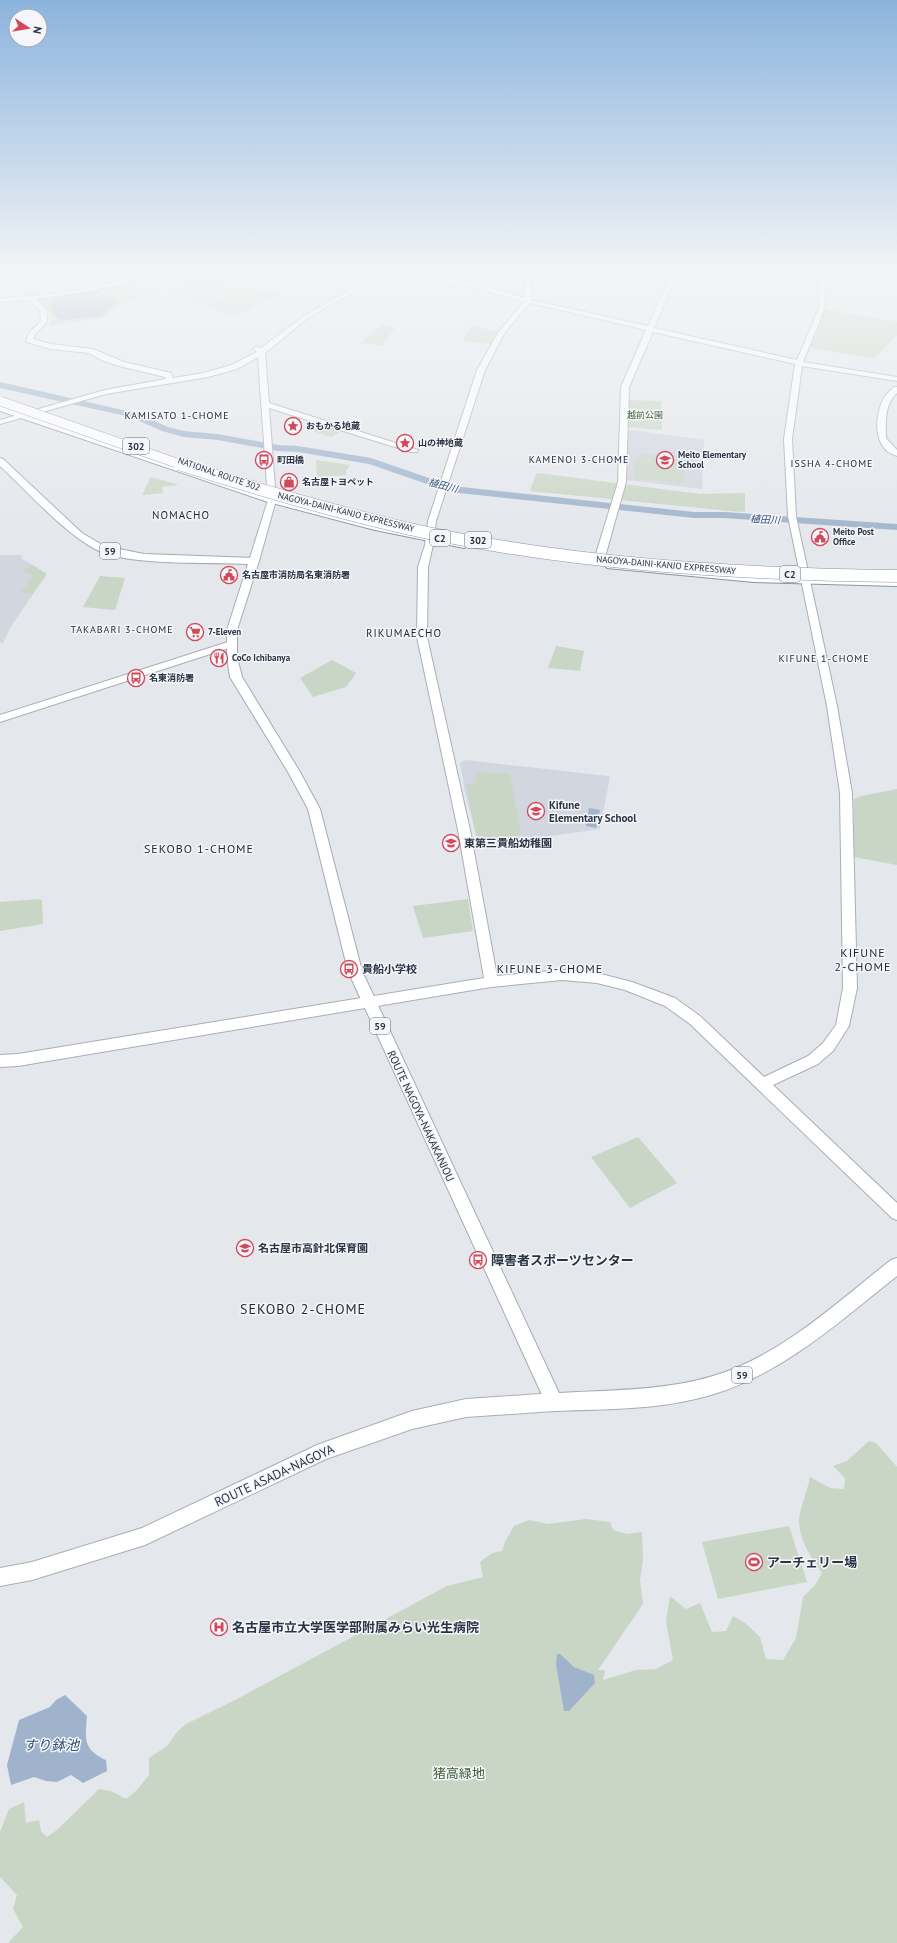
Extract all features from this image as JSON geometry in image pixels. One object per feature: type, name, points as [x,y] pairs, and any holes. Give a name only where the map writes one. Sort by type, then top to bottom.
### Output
[{"type":"highway","name":"NATIONAL ROUTE 302","points":[[0,400],[272,496]]},
{"type":"highway","name":"NAGOYA-DAINI-KANJO EXPRESSWAY","points":[[0,400],[224,478],[339,512],[422,531],[500,545],[594,558],[684,567],[768,573],[897,575]]},
{"type":"highway","name":"NATIONAL ROUTE 302","points":[[0,407],[22,416],[272,496],[355,514],[430,535],[534,557],[631,569],[707,576],[804,577],[897,575]]},
{"type":"highway","name":"NAGOYA-DAINI-KANJO EXPRESSWAY","points":[[0,407],[240,488],[315,510],[376,525],[456,541],[548,556],[646,568],[722,574],[897,582]]},
{"type":"highway","name":"NATIONAL ROUTE 302","points":[[430,535],[600,557],[804,577],[897,582]]},
{"type":"highway","points":[[684,567],[897,570]]},
{"type":"highway","points":[[722,574],[850,586],[897,587]]},
{"type":"main road","name":"59","points":[[1,464],[79,535],[102,548],[113,552],[144,556],[254,561]]},
{"type":"main road","name":"ROUTE NAGOYA-NAKAKANJOU","points":[[254,561],[232,630],[231,644],[236,677],[294,772],[314,809],[350,956],[369,1002],[554,1402]]},
{"type":"main road","name":"59","points":[[554,1402],[690,1391],[715,1385],[743,1374],[794,1347],[897,1266]]},
{"type":"street","points":[[120,363],[140,371],[168,375],[170,379]]},
{"type":"street","points":[[0,422],[77,399],[123,388],[170,379],[221,372],[242,363]]},
{"type":"street","points":[[254,561],[272,496],[260,363]]},
{"type":"street","points":[[486,363],[482,370],[432,521],[423,567],[422,637],[464,830],[491,982]]},
{"type":"street","points":[[600,557],[622,482],[625,387],[635,363]]},
{"type":"street","points":[[793,363],[897,379]]},
{"type":"street","points":[[762,1084],[813,1060],[828,1047],[842,1026],[850,988],[846,793],[832,706],[793,520],[788,439],[799,364]]},
{"type":"street","points":[[897,389],[889,396],[882,412],[882,438],[897,454]]},
{"type":"street","points":[[264,404],[414,450]]},
{"type":"street","points":[[0,719],[231,644]]},
{"type":"street","points":[[0,1061],[247,1024],[491,982],[562,975],[597,978],[627,986],[670,1002],[695,1020],[897,1213]]},
{"type":"street","name":"ROUTE ASADA-NAGOYA","points":[[0,1577],[32,1571],[95,1553],[145,1536],[323,1451],[412,1420],[466,1408],[554,1402]]},
{"type":"shaded area","name":"Meito Elementary School","points":[[631,430],[704,440],[702,489],[627,480],[628,431]]},
{"type":"shaded area","points":[[0,555],[21,555],[22,559],[33,565],[23,570],[33,576],[22,593],[33,594],[10,628],[3,643],[0,643]]},
{"type":"shaded area","name":"Kifune Elementary School","points":[[465,760],[610,777],[600,829],[479,846],[465,792],[460,763]]},
{"type":"green space","name":"越前公園","points":[[628,400],[661,401],[662,430],[627,427]]},
{"type":"green space","points":[[316,422],[342,431],[331,437],[307,429]]},
{"type":"green space","points":[[641,454],[684,457],[683,482],[680,481],[680,483],[634,478],[634,460],[640,458]]},
{"type":"green space","points":[[316,460],[350,465],[346,471],[346,475],[317,477]]},
{"type":"green space","points":[[538,473],[700,494],[743,493],[745,494],[745,511],[740,512],[530,491],[536,474]]},
{"type":"green space","points":[[151,477],[179,485],[162,487],[163,493],[142,495]]},
{"type":"green space","points":[[33,565],[47,574],[33,594],[22,593],[21,592],[33,576],[22,570]]},
{"type":"green space","points":[[100,576],[125,578],[115,610],[83,607]]},
{"type":"green space","points":[[556,646],[584,651],[580,671],[548,668]]},
{"type":"green space","points":[[332,660],[356,673],[346,687],[313,697],[300,678]]},
{"type":"green space","points":[[475,772],[510,774],[521,835],[486,842],[477,840],[466,784],[476,783]]},
{"type":"green space","points":[[897,789],[897,865],[854,857],[854,799],[861,796]]},
{"type":"green space","points":[[468,899],[473,931],[423,938],[413,906]]},
{"type":"green space","points":[[42,900],[43,924],[0,931],[0,902]]},
{"type":"green space","points":[[638,1137],[677,1183],[630,1208],[591,1157]]},
{"type":"green space","name":"猪高緑地","points":[[869,1441],[876,1443],[897,1467],[897,1943],[8,1943],[23,1927],[13,1909],[17,1895],[0,1877],[0,1832],[9,1809],[24,1802],[26,1823],[39,1820],[41,1831],[47,1837],[57,1830],[99,1789],[111,1791],[126,1799],[137,1790],[149,1775],[149,1758],[167,1746],[177,1732],[186,1724],[237,1699],[447,1586],[483,1577],[480,1562],[492,1553],[502,1551],[514,1526],[529,1520],[548,1524],[586,1519],[610,1522],[613,1530],[627,1534],[642,1532],[643,1560],[640,1580],[643,1604],[598,1670],[605,1670],[603,1680],[636,1670],[656,1669],[673,1660],[666,1621],[670,1596],[686,1609],[700,1603],[712,1632],[726,1631],[733,1616],[745,1623],[760,1637],[766,1659],[783,1660],[796,1638],[803,1597],[815,1585],[822,1573],[807,1550],[799,1523],[800,1513],[810,1477],[830,1488],[844,1489],[845,1478],[833,1466],[847,1461]]},
{"type":"green space","name":"アーチェリー場","points":[[789,1526],[807,1582],[718,1599],[702,1542]]},
{"type":"water","points":[[589,808],[600,810],[596,828],[586,826]]},
{"type":"water","points":[[557,1654],[560,1654],[574,1667],[594,1675],[595,1683],[569,1711],[564,1711],[556,1664]]},
{"type":"water","name":"すり鉢池","points":[[65,1695],[87,1716],[87,1743],[93,1752],[106,1760],[107,1771],[83,1783],[71,1775],[57,1782],[46,1781],[34,1777],[11,1785],[7,1765],[19,1720],[50,1707],[56,1700]]},
{"type":"waterway","name":"植田川","points":[[0,385],[133,415],[165,429],[184,434],[218,437],[278,448],[298,449],[371,461],[450,489],[494,495],[694,515],[724,515],[897,527]]},
{"type":"place","name":"おもかる地蔵","points":[[293,426]]},
{"type":"place","name":"山の神地蔵","points":[[405,443]]},
{"type":"place","name":"町田橋","points":[[264,460]]},
{"type":"place","name":"Meito Elementary School","points":[[665,460]]},
{"type":"place","name":"名古屋トヨペット","points":[[289,482]]},
{"type":"place","name":"Meito Post Office","points":[[820,537]]},
{"type":"place","name":"名古屋市消防局名東消防署","points":[[229,575]]},
{"type":"place","name":"7-Eleven","points":[[195,632]]},
{"type":"place","name":"CoCo Ichibanya","points":[[219,658]]},
{"type":"place","name":"名東消防署","points":[[136,678]]},
{"type":"place","name":"Kifune Elementary School","points":[[536,811]]},
{"type":"place","name":"東第三貴船幼稚園","points":[[451,843]]},
{"type":"place","name":"貴船小学校","points":[[349,969]]},
{"type":"place","name":"名古屋市高針北保育園","points":[[245,1248]]},
{"type":"place","name":"障害者スポーツセンター","points":[[478,1260]]},
{"type":"place","name":"アーチェリー場","points":[[754,1562]]},
{"type":"place","name":"名古屋市立大学医学部附属みらい光生病院","points":[[219,1627]]},
{"type":"district","name":"KAMISATO 1-CHOME","points":[[177,415]]},
{"type":"district","name":"KAMENOI 3-CHOME","points":[[579,459]]},
{"type":"district","name":"ISSHA 4-CHOME","points":[[832,463]]},
{"type":"district","name":"NOMACHO","points":[[181,515]]},
{"type":"district","name":"TAKABARI 3-CHOME","points":[[122,629]]},
{"type":"district","name":"RIKUMAECHO","points":[[404,633]]},
{"type":"district","name":"KIFUNE 1-CHOME","points":[[824,658]]},
{"type":"district","name":"SEKOBO 1-CHOME","points":[[199,849]]},
{"type":"district","name":"KIFUNE 2-CHOME","points":[[863,960]]},
{"type":"district","name":"KIFUNE 3-CHOME","points":[[550,969]]},
{"type":"district","name":"SEKOBO 2-CHOME","points":[[303,1309]]}]
